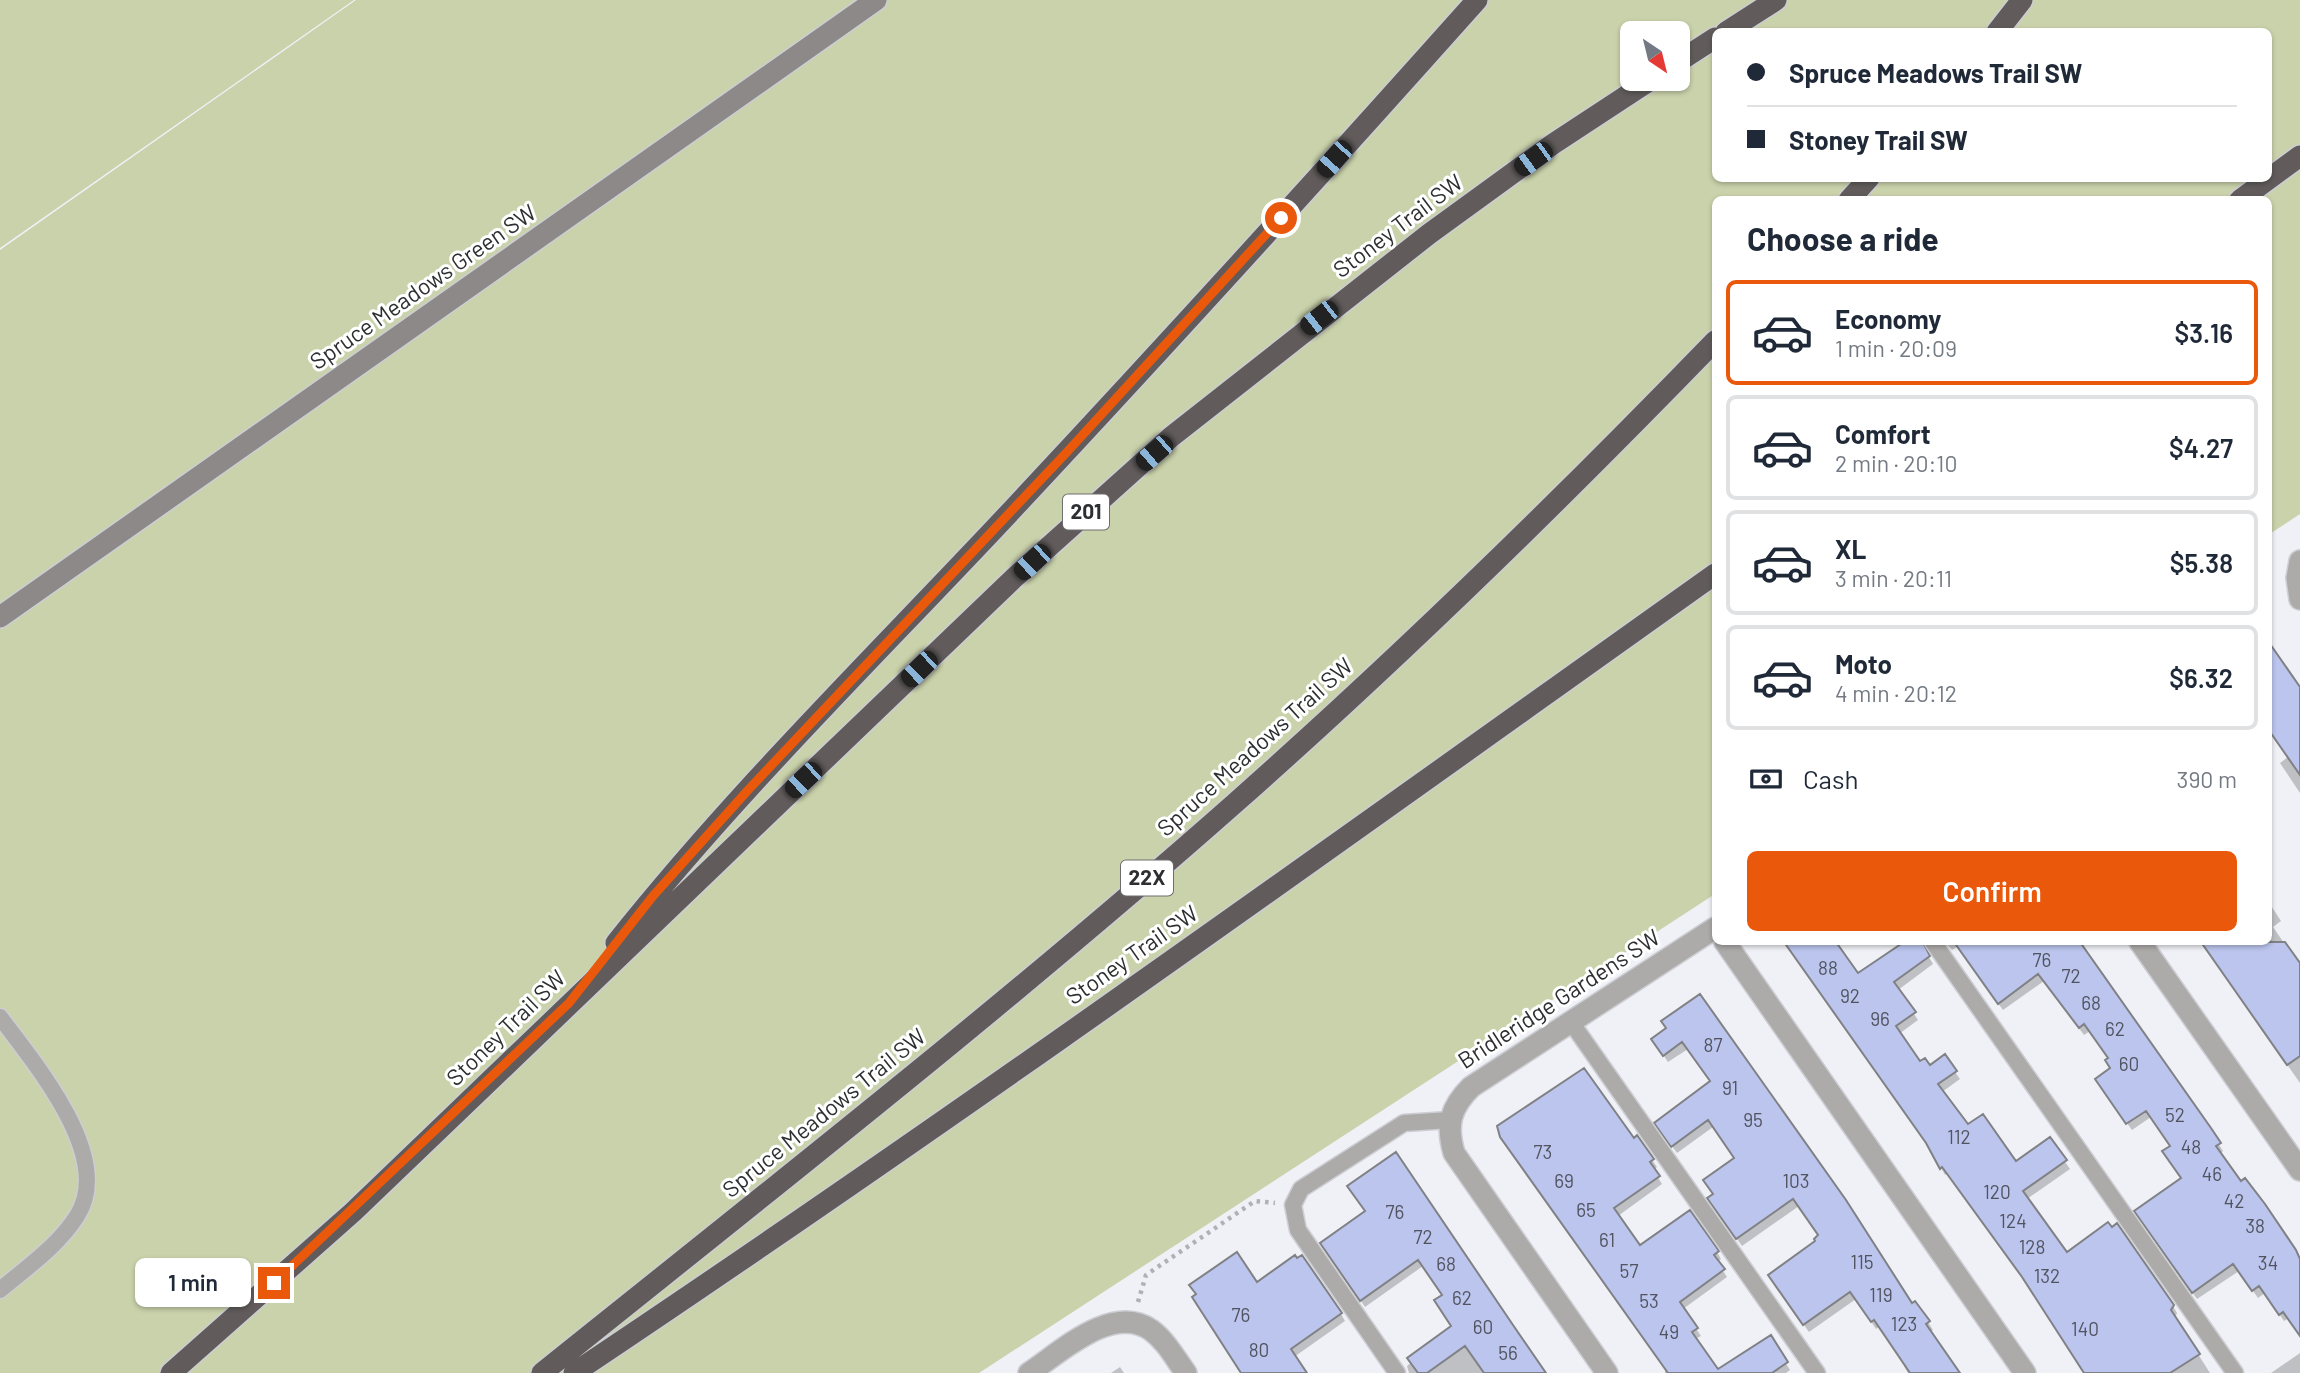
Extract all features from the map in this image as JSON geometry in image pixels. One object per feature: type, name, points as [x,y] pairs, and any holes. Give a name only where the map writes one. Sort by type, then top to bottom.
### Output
[{"type":"highway","points":[[569,1003],[653,896],[749,789],[1067,452],[1477,0]]},
{"type":"highway","points":[[1732,28],[1776,0]]},
{"type":"highway","points":[[2000,28],[2022,0]]},
{"type":"highway","points":[[1690,54],[1712,40]]},
{"type":"highway","name":"Stoney Trail SW","points":[[171,1373],[353,1212],[1014,578],[1171,437],[1429,234],[1553,144],[1634,91]]},
{"type":"highway","points":[[2272,176],[2300,156]]},
{"type":"highway","points":[[1853,196],[1865,182]]},
{"type":"highway","points":[[2245,196],[2264,182]]},
{"type":"highway","name":"Spruce Meadows Trail SW","points":[[542,1373],[929,1062],[1234,804],[1487,569],[1618,442],[1712,344]]},
{"type":"highway","name":"Stoney Trail SW","points":[[574,1373],[720,1275],[1253,902],[1712,576]]},
{"type":"street","name":"Spruce Meadows Green SW","points":[[0,617],[876,0]]},
{"type":"street","points":[[2300,561],[2297,578],[2300,598]]},
{"type":"street","name":"Bridleridge Gardens SW","points":[[1450,1120],[1453,1108],[1471,1087],[1712,930]]},
{"type":"street","points":[[1727,945],[2025,1373]]},
{"type":"street","points":[[2142,945],[2300,1170]]},
{"type":"street","points":[[1450,1120],[1448,1132],[1454,1153],[1607,1373]]},
{"type":"street","points":[[1029,1373],[1092,1331],[1113,1323],[1131,1323],[1151,1330],[1164,1342],[1186,1373]]},
{"type":"lane","points":[[1935,945],[2235,1373]]},
{"type":"lane","points":[[0,1017],[36,1066],[80,1138],[89,1180],[78,1214],[55,1243],[0,1290]]},
{"type":"lane","points":[[1571,1022],[1817,1373]]},
{"type":"lane","points":[[1397,1373],[1298,1230],[1293,1205],[1301,1189],[1404,1123],[1450,1120]]},
{"type":"path","points":[[1131,1323],[1146,1275],[1255,1201],[1293,1205]]},
{"type":"green space","points":[[0,0],[354,0],[0,248]]},
{"type":"green space","points":[[356,0],[2300,0],[2300,514],[2272,532],[2272,196],[1712,196],[1712,896],[979,1373],[0,1373],[0,250]]},
{"type":"building","points":[[2272,647],[2300,687],[2300,775],[2272,735]]},
{"type":"building","points":[[2272,942],[2285,942],[2300,963],[2300,1056],[2287,1065],[2203,945],[2272,945]]},
{"type":"building","points":[[1786,945],[1838,945],[1858,973],[1900,945],[1924,945],[1930,956],[1894,982],[1916,1012],[1896,1026],[1920,1061],[1925,1058],[1930,1065],[1945,1054],[1957,1071],[1938,1084],[1968,1124],[1983,1114],[2016,1161],[2050,1137],[2067,1160],[2023,1191],[2067,1252],[2108,1222],[2112,1227],[2117,1223],[2174,1305],[2171,1310],[2200,1354],[2170,1373],[2084,1373],[2022,1277],[1942,1167],[1940,1169],[1926,1143]]},
{"type":"building","points":[[1956,945],[2082,945],[2221,1143],[2216,1146],[2241,1181],[2245,1178],[2265,1204],[2296,1250],[2300,1259],[2300,1336],[2283,1312],[2279,1315],[2259,1286],[2252,1291],[2233,1264],[2192,1293],[2134,1211],[2181,1178],[2162,1151],[2170,1146],[2146,1111],[2126,1124],[2095,1079],[2110,1068],[2105,1060],[2108,1058],[2084,1024],[2079,1028],[2038,974],[1998,1004]]},
{"type":"building","points":[[1700,994],[1846,1200],[1912,1303],[1915,1301],[1930,1321],[1926,1324],[1960,1373],[1910,1373],[1874,1320],[1871,1322],[1850,1292],[1803,1325],[1768,1275],[1815,1241],[1818,1235],[1793,1199],[1736,1239],[1707,1198],[1713,1194],[1703,1180],[1734,1158],[1708,1120],[1671,1147],[1654,1123],[1710,1081],[1682,1042],[1663,1056],[1651,1039],[1666,1028],[1661,1021]]},
{"type":"building","points":[[1584,1068],[1634,1138],[1637,1135],[1654,1159],[1650,1162],[1660,1176],[1614,1208],[1640,1245],[1690,1210],[1719,1251],[1714,1255],[1725,1269],[1680,1302],[1698,1328],[1692,1332],[1718,1369],[1771,1335],[1788,1362],[1772,1373],[1668,1373],[1500,1137],[1497,1126]]},
{"type":"building","points":[[1396,1152],[1546,1373],[1484,1373],[1465,1346],[1427,1373],[1418,1373],[1407,1358],[1451,1326],[1434,1300],[1442,1295],[1418,1260],[1360,1301],[1320,1243],[1365,1211],[1347,1186]]},
{"type":"building","points":[[1237,1252],[1257,1282],[1295,1255],[1297,1258],[1302,1255],[1342,1313],[1291,1349],[1307,1373],[1241,1373],[1192,1297],[1196,1294],[1189,1285]]},
{"type":"route","points":[[274,1283],[353,1212],[569,1003],[653,896],[749,789],[1067,452],[1281,218]]}]
